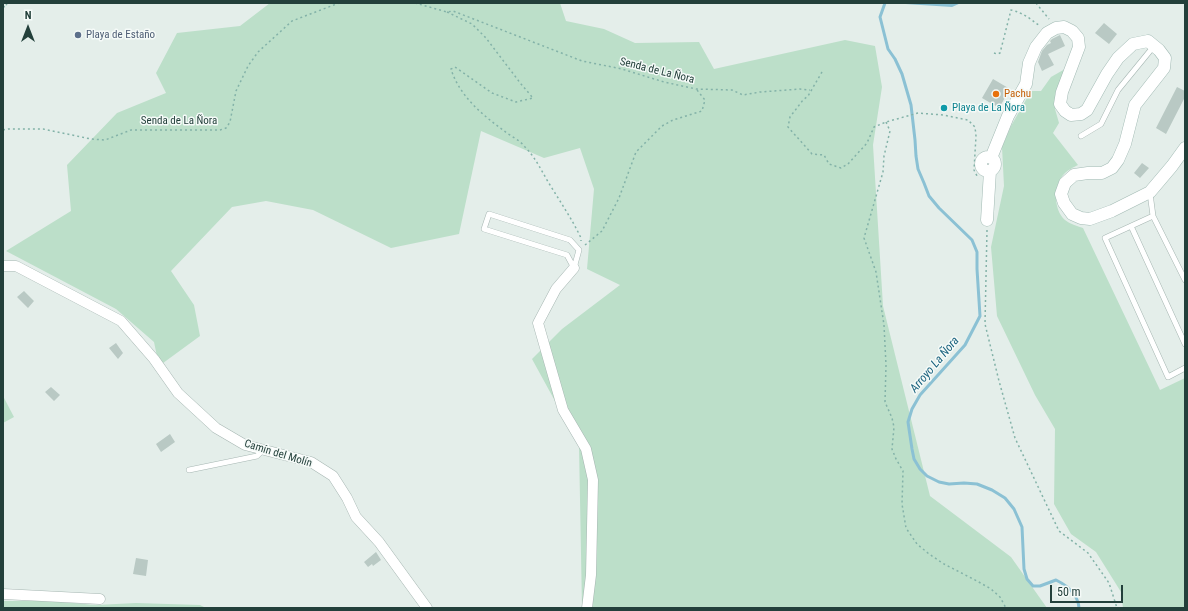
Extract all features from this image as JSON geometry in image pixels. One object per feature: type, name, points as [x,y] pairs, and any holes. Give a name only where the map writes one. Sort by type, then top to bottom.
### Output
[{"type":"street","points":[[987,220],[990,171],[994,169],[995,165],[994,160],[990,158],[1008,116],[1026,84],[1029,63],[1036,47],[1052,31],[1064,27],[1072,31],[1078,38],[1079,47],[1062,92],[1060,104],[1064,111],[1071,115],[1080,114],[1087,110],[1107,74],[1118,58],[1133,44],[1148,41],[1159,50],[1165,58],[1164,68],[1136,105],[1125,144],[1118,160],[1112,168],[1102,172],[1088,172],[1074,175],[1065,183],[1061,194],[1064,204],[1072,214],[1080,218],[1090,219],[1112,211],[1150,192],[1185,148]]},
{"type":"street","name":"Camín del Molín","points":[[3,266],[16,266],[121,321],[154,359],[178,393],[216,428],[245,445],[311,462],[333,476],[347,498],[356,518],[379,542],[427,608]]},
{"type":"street","points":[[574,268],[556,289],[538,323],[563,410],[586,449],[593,480],[590,575],[587,608]]},
{"type":"street","points":[[3,594],[100,599]]},
{"type":"lane","points":[[1081,136],[1101,124],[1118,90],[1154,46]]},
{"type":"lane","points":[[1150,192],[1153,216],[1185,280]]},
{"type":"lane","points":[[489,214],[570,240],[579,250],[574,268],[567,255],[484,229],[489,214]]},
{"type":"lane","points":[[1153,216],[1105,238],[1168,377],[1185,368]]},
{"type":"lane","points":[[1131,226],[1185,344]]},
{"type":"lane","points":[[189,470],[257,456],[263,450]]},
{"type":"path","points":[[3,7],[7,6],[6,3]]},
{"type":"path","name":"Senda de La Ñora","points":[[3,130],[43,129],[91,139],[105,140],[131,130],[220,130],[226,128],[230,122],[236,91],[248,66],[258,52],[292,21],[339,3]]},
{"type":"path","name":"Senda de La Ñora","points":[[415,3],[447,12],[453,11],[582,61],[622,70],[664,82],[696,89],[732,90],[743,95],[760,92],[800,89],[810,90]]},
{"type":"path","points":[[1036,3],[1052,31]]},
{"type":"path","points":[[994,53],[1000,53],[1011,10],[1023,13],[1041,26],[1052,31]]},
{"type":"path","points":[[447,12],[472,24],[482,33],[521,84],[534,98],[516,102],[492,93],[455,67],[451,69],[454,80],[477,110],[524,145],[536,160],[549,184],[572,219],[581,238],[579,250]]},
{"type":"path","points":[[822,72],[810,90],[808,96],[802,100],[790,117],[788,127],[812,154],[824,155],[829,164],[841,168],[848,164],[867,143],[874,128],[890,120],[918,113],[943,115],[968,120],[975,127],[976,136],[974,170],[979,179]]},
{"type":"path","points":[[579,250],[602,231],[619,198],[636,152],[662,126],[673,120],[702,111],[705,100],[696,89]]},
{"type":"path","points":[[886,122],[890,131],[884,156],[883,172],[864,238],[876,272],[884,326],[886,365],[885,402],[893,423],[892,449],[903,471],[902,504],[906,528],[917,544],[928,554],[991,589],[1000,597],[1006,608]]},
{"type":"path","points":[[987,220],[985,324],[1015,438],[1059,531],[1088,553],[1109,583],[1117,608]]},
{"type":"green space","points":[[270,3],[560,3],[566,21],[604,29],[635,43],[699,42],[714,69],[845,40],[875,46],[882,87],[873,145],[883,306],[930,496],[1011,557],[1047,608],[582,608],[579,445],[532,359],[562,329],[620,285],[587,269],[594,189],[580,148],[544,158],[481,131],[459,234],[391,248],[313,210],[266,201],[232,207],[171,271],[194,305],[200,336],[159,366],[154,342],[116,309],[6,251],[71,211],[67,165],[117,113],[166,93],[156,73],[177,33],[240,26]]},
{"type":"green space","points":[[1065,69],[1055,94],[1055,109],[1059,123],[1053,133],[1078,165],[1065,173],[1058,184],[1056,197],[1058,210],[1065,220],[1071,224],[1083,228],[1160,390],[1185,378],[1185,608],[1123,608],[1121,592],[1096,552],[1071,534],[1054,504],[1055,429],[1035,395],[997,316],[991,247],[1004,186],[1002,147],[1011,126],[1031,91],[1041,91],[1051,77]]},
{"type":"green space","points":[[3,396],[14,417],[3,423]]},
{"type":"green space","points":[[3,601],[50,601],[96,605],[136,603],[200,605],[206,608],[3,608]]},
{"type":"water","points":[[890,3],[961,3],[952,7]]},
{"type":"building","points":[[1104,23],[1117,34],[1109,44],[1095,33]]},
{"type":"building","points":[[1060,35],[1065,46],[1048,54],[1054,65],[1042,71],[1038,62],[1042,51],[1051,43],[1050,41],[1052,39]]},
{"type":"building","name":"Pachu","points":[[993,79],[1010,89],[999,108],[982,98]]},
{"type":"building","points":[[1177,87],[1185,91],[1185,97],[1166,134],[1156,128]]},
{"type":"building","points":[[1142,163],[1149,168],[1140,178],[1134,173]]},
{"type":"building","points":[[24,291],[34,301],[28,308],[17,297]]},
{"type":"building","points":[[116,343],[123,353],[118,359],[109,348]]},
{"type":"building","points":[[51,387],[60,395],[54,401],[45,392]]},
{"type":"building","points":[[170,434],[175,442],[161,452],[156,444]]},
{"type":"building","points":[[376,552],[381,560],[373,566],[372,564],[368,567],[364,562]]},
{"type":"building","points":[[136,558],[148,560],[146,576],[133,574]]},
{"type":"waterway","name":"Arroyo La Ñora","points":[[885,3],[880,17],[888,49],[895,59],[902,74],[911,105],[918,169],[929,196],[939,208],[972,240],[977,252],[980,316],[965,345],[920,395],[912,409],[908,422],[914,459],[920,469],[927,476],[939,482],[949,484],[977,484],[992,490],[1005,498],[1014,509],[1022,527],[1024,569],[1027,579],[1033,586],[1040,586],[1056,580],[1060,582],[1072,591],[1077,599],[1079,608]]},
{"type":"place","name":"Playa de Estaño","points":[[78,35]]},
{"type":"place","name":"Pachu","points":[[996,94]]},
{"type":"place","name":"Playa de La Ñora","points":[[944,108]]}]
